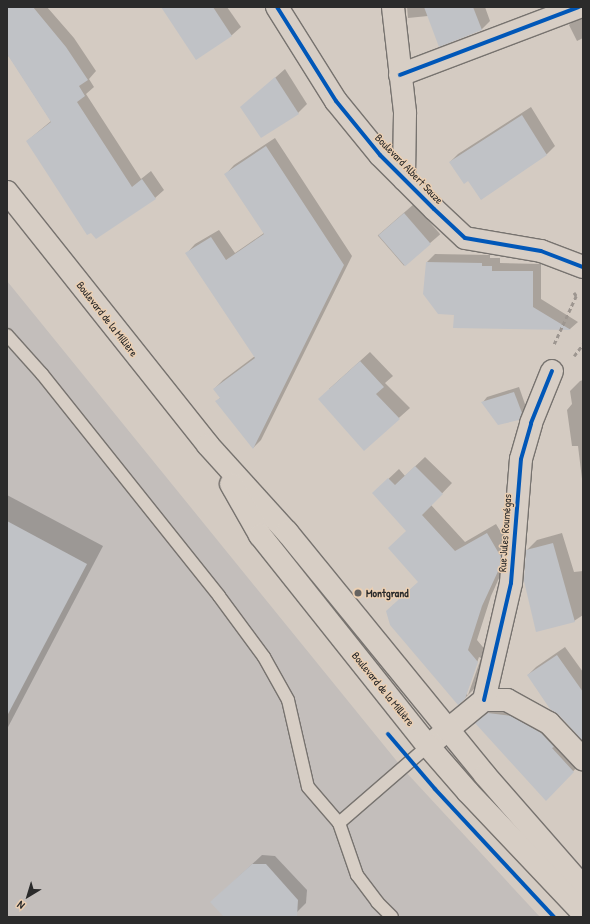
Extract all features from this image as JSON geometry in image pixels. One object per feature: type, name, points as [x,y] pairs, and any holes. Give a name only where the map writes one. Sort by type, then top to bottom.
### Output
[{"type":"main road","name":"Boulevard Albert Sauze","points":[[277,7],[336,101],[380,155],[465,238],[541,251],[583,267]]},
{"type":"main road","points":[[393,7],[405,113],[404,179]]},
{"type":"main road","points":[[400,75],[579,7]]},
{"type":"main road","name":"Boulevard de la Millière","points":[[7,192],[208,445],[286,532],[449,730],[583,887]]},
{"type":"main road","name":"Rue Jules Roumégas","points":[[484,700],[511,583],[521,459],[531,423],[552,370]]},
{"type":"main road","name":"Boulevard de la Millière","points":[[208,445],[260,535],[428,746],[468,792],[583,913]]},
{"type":"main road","points":[[428,746],[484,700],[506,700],[549,723],[583,759]]},
{"type":"lane","points":[[7,335],[52,386],[219,596],[264,657],[288,700],[308,786],[339,824],[357,875],[377,902],[392,917]]},
{"type":"lane","points":[[339,824],[428,746]]},
{"type":"path","points":[[567,315],[576,296]]},
{"type":"shaded area","points":[[7,281],[404,770],[540,917],[7,917]]},
{"type":"building","points":[[7,7],[33,7],[66,47],[88,80],[79,86],[85,96],[77,102],[132,187],[142,179],[156,199],[96,239],[91,233],[87,235],[26,141],[51,122],[7,54]]},
{"type":"building","points":[[161,7],[213,7],[232,36],[196,60]]},
{"type":"building","points":[[424,7],[473,7],[482,30],[439,47]]},
{"type":"building","points":[[275,77],[299,114],[261,138],[240,107]]},
{"type":"building","points":[[522,115],[547,155],[481,200],[468,181],[464,184],[449,162]]},
{"type":"building","points":[[266,146],[344,265],[253,449],[215,401],[220,398],[213,389],[255,358],[185,253],[211,237],[226,260],[264,234],[224,174]]},
{"type":"building","points":[[404,213],[431,244],[405,266],[378,235]]},
{"type":"building","points":[[426,262],[482,263],[482,266],[492,266],[492,271],[533,271],[533,307],[571,330],[453,328],[454,315],[438,314],[423,294]]},
{"type":"building","points":[[360,361],[384,387],[376,394],[400,419],[364,451],[318,399]]},
{"type":"building","points":[[514,392],[522,413],[519,420],[498,425],[481,402]]},
{"type":"building","points":[[415,466],[443,494],[422,515],[455,551],[487,533],[501,557],[500,567],[482,606],[468,650],[478,662],[465,699],[458,705],[390,625],[386,611],[418,582],[388,548],[406,531],[372,493],[388,478],[395,485]]},
{"type":"building","points":[[7,521],[87,564],[7,716]]},
{"type":"building","points":[[553,543],[575,622],[536,632],[524,581],[526,550]]},
{"type":"building","points":[[557,655],[583,692],[583,741],[558,714],[550,709],[527,675]]},
{"type":"building","points":[[488,713],[511,716],[541,733],[554,747],[552,748],[574,772],[546,801],[475,723]]},
{"type":"building","points":[[252,864],[266,864],[298,900],[297,917],[224,917],[210,902]]},
{"type":"cycle path","points":[[277,7],[336,101],[380,155],[465,238],[541,251],[583,267]]},
{"type":"cycle path","points":[[400,75],[579,7]]},
{"type":"cycle path","points":[[484,700],[511,583],[521,459],[531,423],[552,371]]},
{"type":"cycle path","points":[[388,734],[435,789],[554,917]]},
{"type":"place","name":"Montgrand","points":[[358,593]]}]
